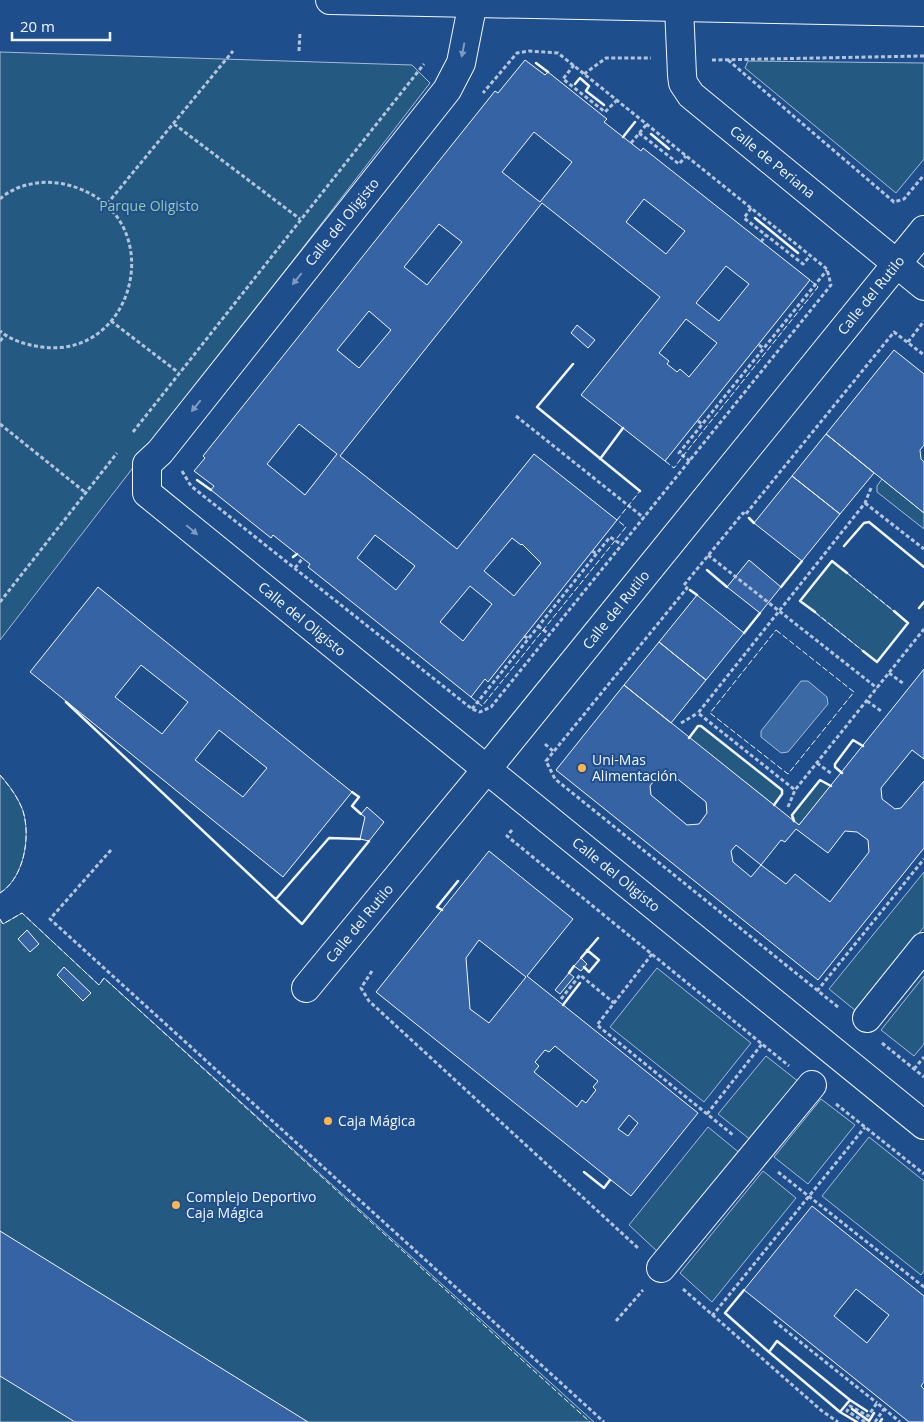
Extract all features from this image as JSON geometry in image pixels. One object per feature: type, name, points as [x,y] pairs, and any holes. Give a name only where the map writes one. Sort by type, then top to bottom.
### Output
[{"type":"street","points":[[330,0],[924,12]]},
{"type":"street","name":"Calle del Oligisto","points":[[473,2],[460,63],[448,90],[160,452],[147,464],[147,493],[924,1124]]},
{"type":"street","name":"Calle de Periana","points":[[679,7],[683,83],[691,94],[924,286]]},
{"type":"street","name":"Calle del Rutilo","points":[[306,988],[486,770],[924,230]]},
{"type":"street","points":[[872,1028],[924,947]]},
{"type":"street","points":[[661,1268],[812,1085]]},
{"type":"path","points":[[299,51],[300,32]]},
{"type":"path","points":[[107,204],[233,51]]},
{"type":"path","points":[[134,432],[181,469],[192,486],[472,709],[480,712],[491,707],[831,286],[827,269],[558,53]]},
{"type":"path","points":[[584,74],[606,58],[728,60],[924,56]]},
{"type":"path","points":[[128,439],[429,58]]},
{"type":"path","points":[[728,60],[894,202],[904,199],[924,175]]},
{"type":"path","points":[[574,66],[563,80],[579,94],[606,112],[617,100]]},
{"type":"path","points":[[174,124],[300,219]]},
{"type":"path","points":[[631,143],[647,124]]},
{"type":"path","points":[[639,133],[679,164],[686,156]]},
{"type":"path","points":[[0,199],[30,184],[57,182],[84,189],[107,204],[123,224],[132,249],[133,274],[125,299],[111,321],[93,335],[72,345],[49,348],[26,345],[5,335],[0,330]]},
{"type":"path","points":[[751,208],[744,218],[803,264],[810,256]]},
{"type":"path","points":[[761,242],[766,235]]},
{"type":"path","points":[[690,461],[679,453],[827,269]]},
{"type":"path","points":[[111,321],[179,374]]},
{"type":"path","points":[[908,342],[924,321]]},
{"type":"path","points":[[839,1008],[555,779],[546,761],[687,588],[684,585],[742,513],[745,516],[894,332],[924,355]]},
{"type":"path","points":[[0,341],[5,335]]},
{"type":"path","points":[[758,345],[763,348]]},
{"type":"path","points":[[516,416],[673,540]]},
{"type":"path","points":[[698,420],[702,424]]},
{"type":"path","points":[[0,424],[86,493]]},
{"type":"path","points":[[0,602],[122,447]]},
{"type":"path","points":[[681,723],[698,713],[866,502],[871,488]]},
{"type":"path","points":[[866,502],[924,549]]},
{"type":"path","points":[[472,709],[610,537],[622,545]]},
{"type":"path","points":[[592,551],[597,554]]},
{"type":"path","points":[[708,555],[780,610],[876,688]]},
{"type":"path","points":[[295,568],[302,558]]},
{"type":"path","points":[[538,626],[549,634]]},
{"type":"path","points":[[788,807],[795,790],[924,629]]},
{"type":"path","points":[[524,636],[529,639]]},
{"type":"path","points":[[889,673],[904,684]]},
{"type":"path","points":[[867,701],[880,711]]},
{"type":"path","points":[[698,713],[795,790]]},
{"type":"path","points":[[817,763],[832,774]]},
{"type":"path","points":[[507,836],[924,1174]]},
{"type":"path","points":[[110,850],[50,919],[604,1422]]},
{"type":"path","points":[[795,1019],[924,859]]},
{"type":"path","points":[[652,954],[597,1025],[755,1154],[924,1287]]},
{"type":"path","points":[[372,971],[361,988],[369,1001],[712,1316],[822,1411],[838,1422]]},
{"type":"path","points":[[561,999],[580,975],[614,1003]]},
{"type":"path","points":[[872,1028],[924,1077]]},
{"type":"path","points":[[707,1114],[762,1044]]},
{"type":"path","points":[[914,1069],[924,1057]]},
{"type":"path","points":[[712,1316],[865,1127]]},
{"type":"path","points":[[616,1321],[661,1268]]},
{"type":"path","points":[[774,1321],[900,1422]]},
{"type":"path","points":[[865,1422],[847,1411],[850,1406],[868,1416],[876,1403]]},
{"type":"path","points":[[875,1422],[884,1409]]},
{"type":"green space","name":"Parque Oligisto","points":[[0,52],[412,65],[430,83],[0,640]]},
{"type":"green space","points":[[748,61],[924,63],[924,159],[896,193],[745,68]]},
{"type":"green space","points":[[882,479],[924,513],[924,529],[877,492],[877,486]]},
{"type":"green space","points":[[832,561],[908,623],[877,662],[800,601]]},
{"type":"green space","points":[[698,726],[701,726],[782,790],[782,794],[774,805],[689,738]]},
{"type":"green space","points":[[0,775],[13,792],[23,811],[26,844],[24,856],[15,878],[0,893]]},
{"type":"green space","points":[[820,780],[831,786],[799,825],[792,819],[792,815]]},
{"type":"green space","points":[[924,872],[924,927],[856,1011],[829,989]]},
{"type":"green space","name":"Complejo Deportivo Caja Mágica","points":[[22,913],[99,985],[104,978],[594,1422],[0,1422],[0,920],[3,924]]},
{"type":"green space","points":[[657,968],[751,1043],[704,1102],[610,1027]]},
{"type":"green space","points":[[924,976],[924,1044],[914,1056],[881,1030]]},
{"type":"green space","points":[[766,1056],[799,1082],[752,1141],[718,1114]]},
{"type":"green space","points":[[821,1099],[855,1125],[808,1184],[774,1157]]},
{"type":"green space","points":[[708,1127],[741,1154],[660,1254],[629,1225]]},
{"type":"green space","points":[[869,1137],[924,1181],[924,1271],[921,1275],[822,1196]]},
{"type":"green space","points":[[763,1171],[796,1198],[712,1302],[680,1273]]},
{"type":"shaded area","points":[[801,681],[808,681],[827,697],[828,704],[788,752],[781,753],[761,737],[761,731]]},
{"type":"building","points":[[525,60],[545,75],[548,72],[607,119],[604,122],[641,151],[643,148],[810,280],[665,461],[581,395],[660,297],[542,203],[340,456],[457,549],[534,454],[617,520],[488,682],[485,679],[471,697],[308,567],[310,564],[273,535],[271,538],[211,490],[214,486],[194,471],[205,458],[203,456],[495,91],[498,93]],"holes":[[[534,132],[572,162],[540,202],[502,172]],[[644,199],[685,231],[666,254],[626,222]],[[439,224],[462,242],[427,285],[404,267]],[[726,266],[749,284],[719,321],[696,303]],[[369,311],[391,330],[359,368],[337,350]],[[686,319],[717,343],[689,377],[680,369],[677,372],[667,364],[669,361],[659,353]],[[299,424],[337,454],[305,495],[267,464]],[[375,535],[415,566],[396,590],[357,558]],[[512,538],[522,544],[541,563],[514,596],[484,571]],[[470,586],[492,604],[463,641],[440,622]]]},
{"type":"building","points":[[577,325],[595,340],[588,348],[571,333]]},
{"type":"building","points":[[894,350],[924,374],[924,445],[920,450],[921,459],[924,462],[924,513],[826,434]]},
{"type":"building","points":[[826,434],[874,473],[840,514],[792,476]]},
{"type":"building","points":[[792,476],[840,514],[802,561],[754,523]]},
{"type":"building","points":[[749,560],[781,587],[760,613],[727,587]]},
{"type":"building","points":[[98,587],[352,792],[283,877],[30,672]],"holes":[[[141,665],[188,702],[162,734],[115,697]],[[219,730],[267,768],[243,797],[195,760]]]},
{"type":"building","points":[[697,595],[744,633],[706,680],[659,642]]},
{"type":"building","points":[[659,642],[706,680],[671,723],[624,685]]},
{"type":"building","points":[[924,669],[924,759],[912,750],[881,788],[882,799],[895,809],[901,808],[924,781],[924,848],[818,980],[556,770],[624,685],[799,825]],"holes":[[[669,772],[706,802],[707,813],[699,824],[687,825],[651,795],[650,786],[659,774]],[[796,829],[828,853],[845,831],[857,832],[868,840],[869,852],[830,902],[795,874],[786,884],[761,865],[781,840],[785,842]],[[736,845],[761,865],[751,877],[733,862],[731,851]]]},
{"type":"building","points":[[367,807],[384,822],[369,841],[360,839],[365,817],[361,814]]},
{"type":"building","points":[[489,851],[573,919],[527,976],[698,1113],[631,1196],[376,992]],"holes":[[[479,940],[526,977],[489,1023],[470,1009],[466,958]],[[555,1046],[598,1081],[593,1087],[596,1090],[586,1103],[582,1100],[577,1107],[534,1072],[539,1066],[535,1062],[545,1050],[549,1052]],[[629,1115],[638,1123],[628,1136],[618,1129]]]},
{"type":"building","points":[[27,930],[39,944],[30,952],[18,939]]},
{"type":"building","points":[[581,958],[587,964],[581,971],[574,966]]},
{"type":"building","points":[[64,967],[91,993],[83,1001],[57,975]]},
{"type":"building","points":[[569,973],[574,977],[560,994],[555,990]]},
{"type":"building","points":[[812,1206],[924,1296],[924,1382],[921,1386],[924,1389],[924,1422],[909,1422],[744,1290]],"holes":[[[856,1289],[889,1315],[867,1343],[834,1316]]]},
{"type":"building","points":[[0,1231],[308,1422],[75,1422],[0,1376]]},
{"type":"fence","points":[[665,461],[674,468],[818,287],[810,280]]},
{"type":"fence","points":[[471,697],[482,706],[626,527],[617,520],[640,491]]},
{"type":"fence","points":[[847,573],[894,611]]},
{"type":"fence","points":[[815,612],[863,651]]},
{"type":"fence","points":[[776,630],[854,692],[788,774],[710,713],[776,630]]},
{"type":"fence","points":[[0,775],[21,806],[26,833],[24,856],[20,867],[15,878],[0,893]]},
{"type":"fence","points":[[0,919],[3,924],[22,913],[99,985],[104,978],[590,1422]]},
{"type":"wall","points":[[536,63],[548,72]]},
{"type":"wall","points":[[575,84],[580,78],[589,86],[586,91],[604,105]]},
{"type":"wall","points":[[623,137],[635,122]]},
{"type":"wall","points":[[651,134],[669,149]]},
{"type":"wall","points":[[755,218],[798,253]]},
{"type":"wall","points":[[573,364],[537,407],[640,491]]},
{"type":"wall","points":[[600,459],[623,428]]},
{"type":"wall","points":[[197,480],[211,490]]},
{"type":"wall","points":[[749,518],[754,523]]},
{"type":"wall","points":[[844,546],[864,523],[869,522],[924,567]]},
{"type":"wall","points":[[293,557],[297,554]]},
{"type":"wall","points":[[781,587],[802,561]]},
{"type":"wall","points":[[815,612],[800,601],[832,561],[847,573]]},
{"type":"wall","points":[[707,570],[727,587]]},
{"type":"wall","points":[[690,590],[697,595]]},
{"type":"wall","points":[[919,608],[924,602]]},
{"type":"wall","points":[[863,651],[877,662],[908,623],[894,611]]},
{"type":"wall","points":[[744,633],[760,613]]},
{"type":"wall","points":[[66,702],[302,924],[369,841]]},
{"type":"wall","points":[[689,738],[698,726],[701,726],[782,790],[782,794],[774,805]]},
{"type":"wall","points":[[842,773],[835,767],[835,764],[853,740],[863,746]]},
{"type":"wall","points":[[794,821],[792,815],[820,780],[831,786]]},
{"type":"wall","points":[[352,792],[359,797],[352,806],[361,814]]},
{"type":"wall","points":[[276,899],[329,838],[360,839]]},
{"type":"wall","points":[[442,910],[437,907],[458,881]]},
{"type":"wall","points":[[581,958],[598,938]]},
{"type":"wall","points":[[584,967],[589,972],[599,960],[587,950]]},
{"type":"wall","points":[[569,973],[574,966]]},
{"type":"wall","points":[[563,1005],[580,983]]},
{"type":"wall","points":[[584,1172],[604,1188],[610,1180]]},
{"type":"wall","points":[[744,1290],[725,1313],[769,1352],[777,1341],[850,1400],[840,1412],[857,1422]]},
{"type":"wall","points":[[769,1352],[840,1412]]},
{"type":"wall","points":[[850,1400],[867,1411]]},
{"type":"wall","points":[[852,1409],[869,1421],[874,1413]]},
{"type":"place","name":"Uni-Mas Alimentación","points":[[582,768]]},
{"type":"place","name":"Caja Mágica","points":[[328,1121]]},
{"type":"place","name":"Complejo Deportivo Caja Mágica","points":[[176,1205]]}]
